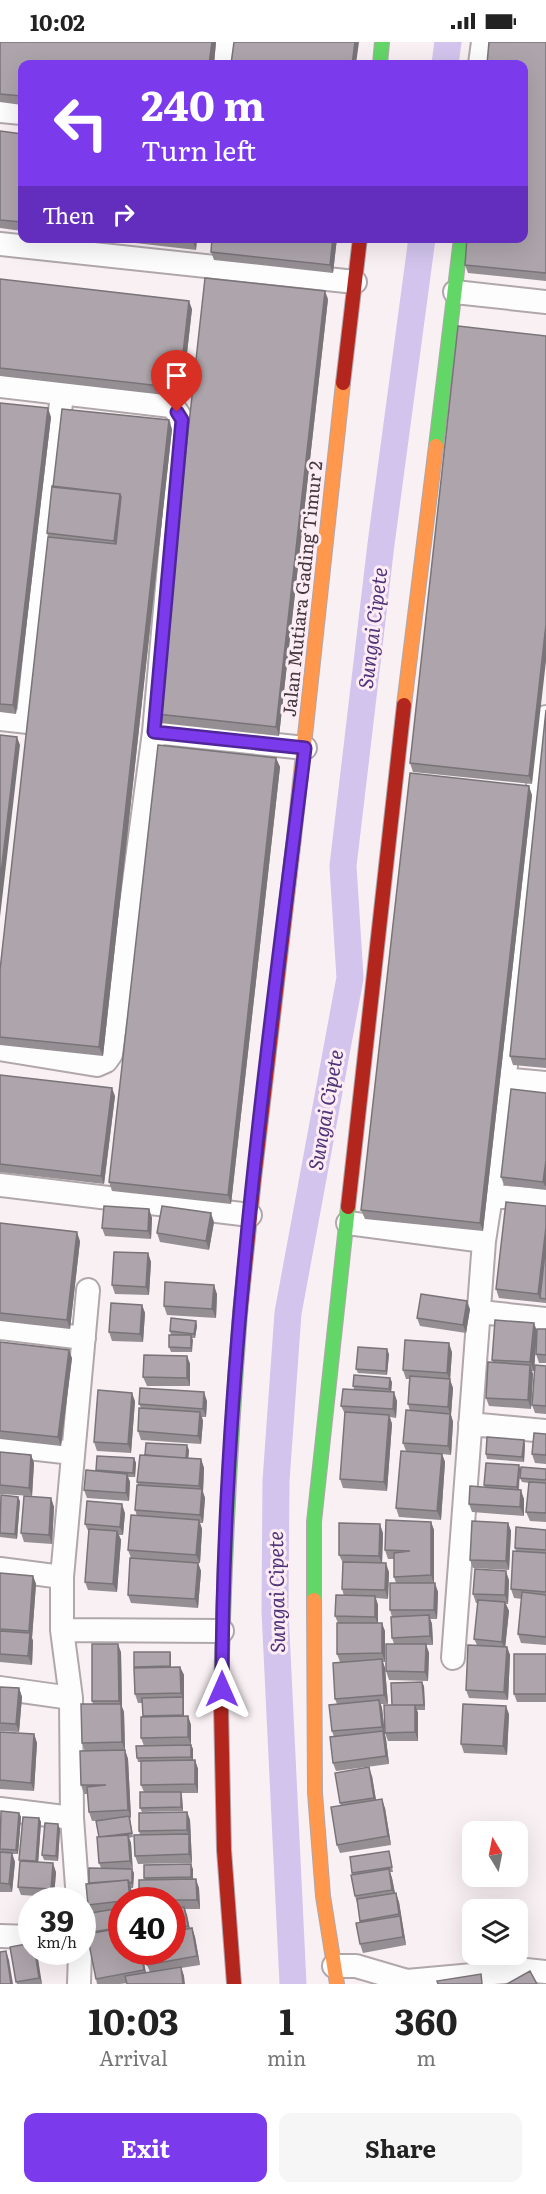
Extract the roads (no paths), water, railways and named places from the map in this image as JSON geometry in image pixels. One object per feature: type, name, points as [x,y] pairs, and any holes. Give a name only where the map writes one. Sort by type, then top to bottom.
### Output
[{"type":"street","points":[[221,60],[223,42]]},
{"type":"street","points":[[380,60],[382,42]]},
{"type":"street","points":[[481,60],[483,42]]},
{"type":"street","points":[[0,111],[18,113]]},
{"type":"street","name":"Jalan Mutiara Gading Timur 2","points":[[234,1984],[223,1827],[222,1631],[228,1467],[250,1215],[305,748],[327,517],[359,243]]},
{"type":"street","points":[[460,243],[391,812],[314,1522],[315,1793],[323,1896],[335,1975],[356,1966],[408,1983],[526,1970],[546,1972]]},
{"type":"street","points":[[0,244],[355,282]]},
{"type":"street","points":[[455,292],[546,302]]},
{"type":"street","points":[[0,386],[171,406],[182,420],[154,732],[111,1054],[106,1061],[97,1065],[0,1049]]},
{"type":"street","points":[[25,746],[62,393]]},
{"type":"street","points":[[453,1658],[484,1241],[546,717]]},
{"type":"street","points":[[0,719],[28,722]]},
{"type":"street","points":[[154,732],[305,748]]},
{"type":"street","points":[[503,1079],[546,1083]]},
{"type":"street","points":[[0,1185],[250,1215]]},
{"type":"street","points":[[491,1196],[546,1200]]},
{"type":"street","points":[[348,1222],[484,1241]]},
{"type":"street","points":[[77,1887],[72,1818],[71,1698],[62,1630],[62,1577],[88,1290]]},
{"type":"street","points":[[480,1312],[546,1319]]},
{"type":"street","points":[[0,1328],[84,1338]]},
{"type":"street","points":[[470,1424],[546,1431]]},
{"type":"street","points":[[0,1445],[73,1453]]},
{"type":"street","points":[[0,1569],[62,1577]]},
{"type":"street","points":[[62,1630],[222,1631]]},
{"type":"street","points":[[0,1688],[71,1698]]},
{"type":"street","points":[[0,1809],[72,1818]]},
{"type":"street","points":[[0,1936],[18,1937]]},
{"type":"street","points":[[79,1984],[80,1965]]},
{"type":"waterway","name":"Sungai Cipete","points":[[446,60],[448,42]]},
{"type":"waterway","name":"Sungai Cipete","points":[[293,1984],[275,1611],[276,1481],[288,1313],[350,978],[343,866],[381,544],[421,243]]}]
